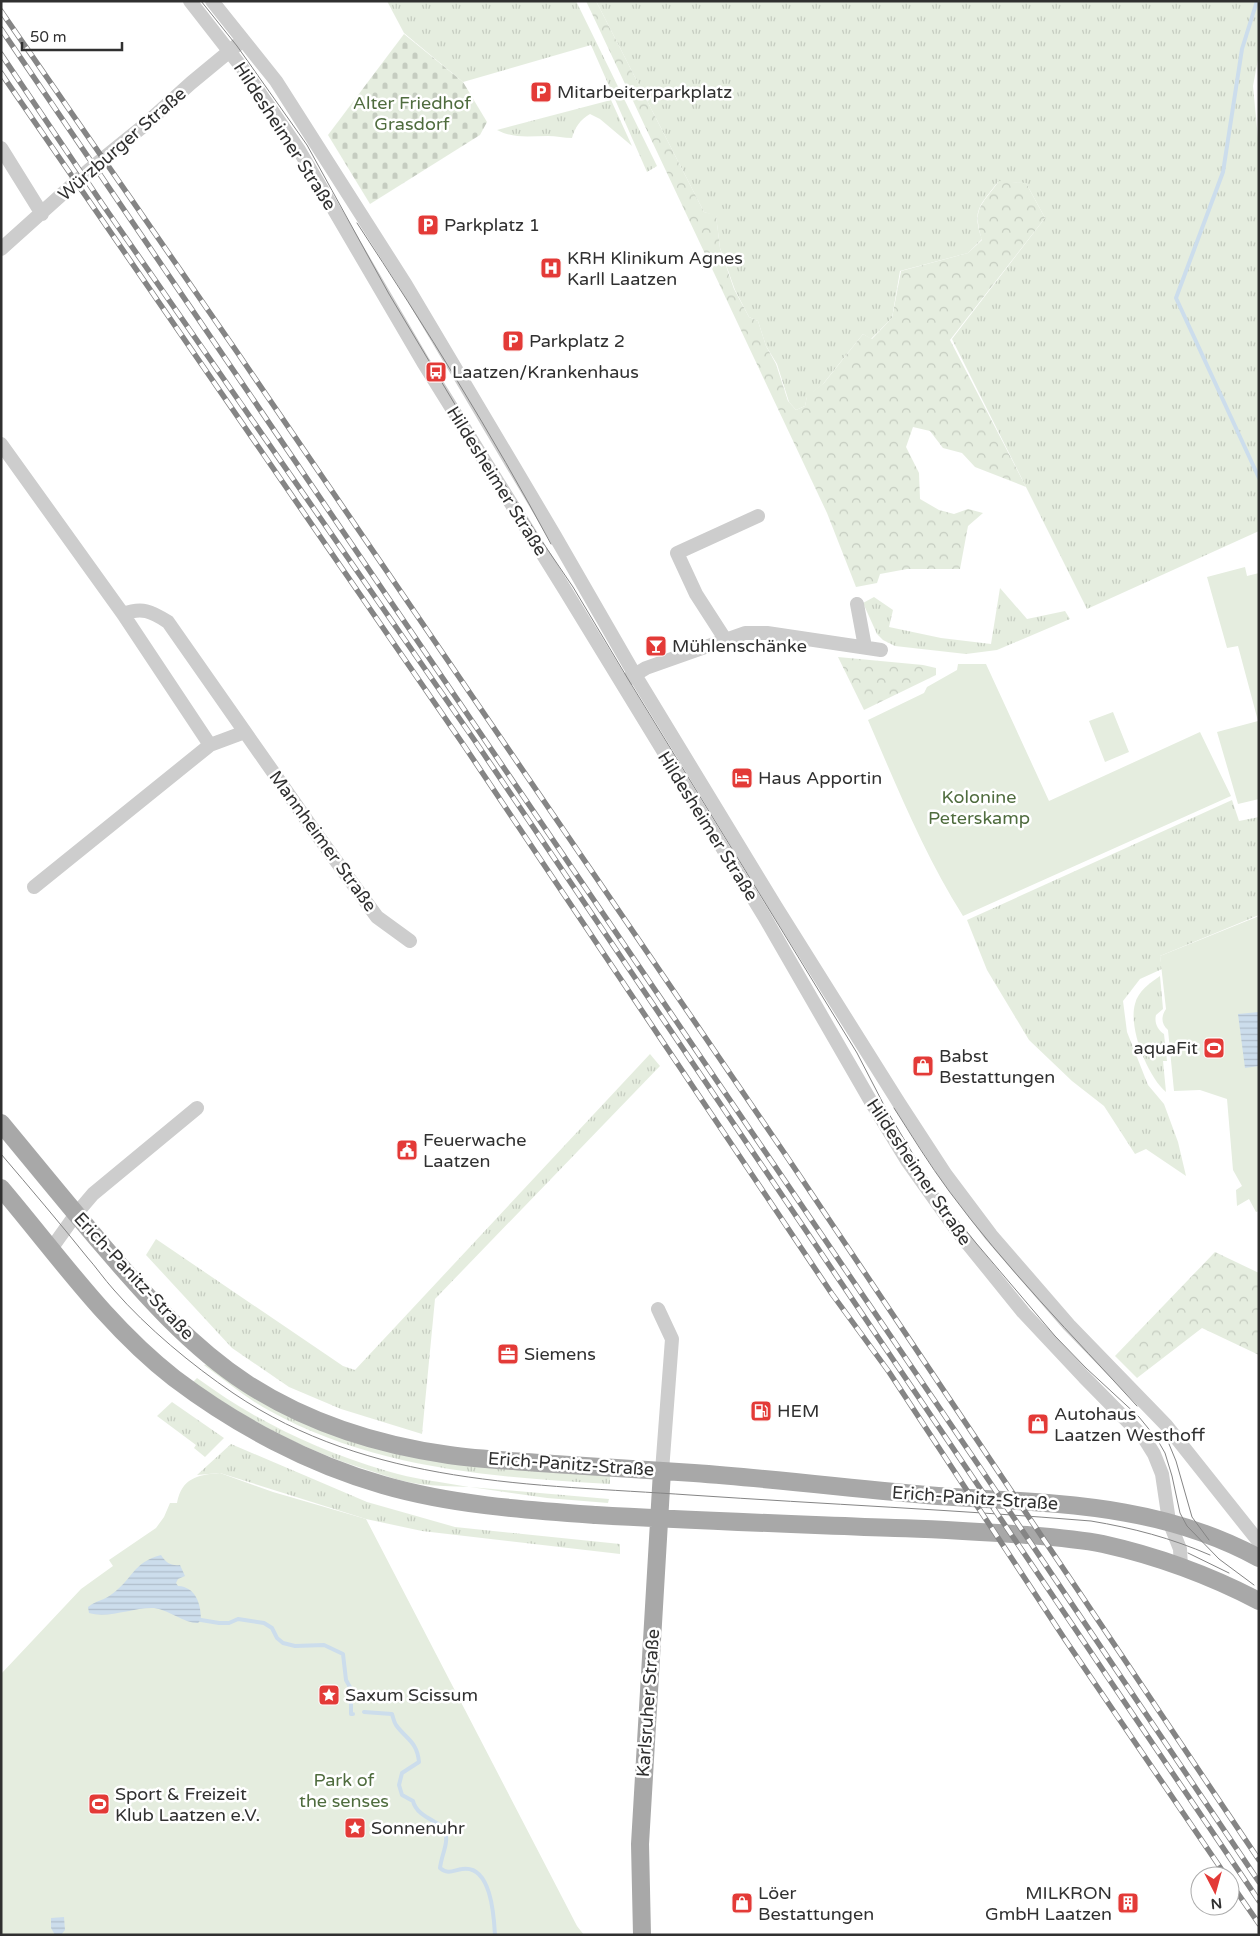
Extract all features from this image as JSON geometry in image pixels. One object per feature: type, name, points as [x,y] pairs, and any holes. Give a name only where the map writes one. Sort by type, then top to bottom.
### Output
[{"type":"main road","name":"Erich-Panitz-Straße","points":[[1,1123],[76,1214],[171,1321],[206,1352],[245,1382],[311,1418],[393,1445],[450,1455],[1073,1505],[1128,1513],[1169,1521],[1212,1535],[1259,1558]]},
{"type":"main road","name":"Erich-Panitz-Straße","points":[[1,1188],[80,1286],[128,1338],[173,1377],[216,1407],[282,1445],[324,1464],[383,1485],[445,1498],[531,1510],[660,1519],[965,1530],[1070,1538],[1100,1543],[1181,1567]]},
{"type":"main road","name":"Karlsruher Straße","points":[[642,1935],[640,1844],[662,1471]]},
{"type":"main road","points":[[1181,1567],[1215,1579],[1259,1601]]},
{"type":"street","name":"Hildesheimer Straße","points":[[190,1],[230,51],[299,150],[418,354],[565,590],[758,908],[908,1162],[955,1228],[1023,1312],[1077,1371],[1144,1438],[1154,1454],[1162,1474],[1169,1521],[1180,1549],[1181,1567]]},
{"type":"street","name":"Hildesheimer Straße","points":[[220,4],[244,40],[276,81],[406,285],[551,528],[635,675],[898,1103],[956,1190],[991,1235],[1069,1326],[1166,1425],[1259,1542]]},
{"type":"street","points":[[206,21],[220,4]]},
{"type":"street","name":"Würzburger Straße","points":[[1,249],[89,170],[244,40]]},
{"type":"street","points":[[1,148],[42,214]]},
{"type":"street","points":[[1,444],[123,614],[210,745]]},
{"type":"street","points":[[725,639],[696,594],[677,553],[758,516]]},
{"type":"street","points":[[857,604],[865,647]]},
{"type":"street","name":"Mannheimer Straße","points":[[123,614],[136,609],[153,612],[168,622],[377,917],[410,942]]},
{"type":"street","points":[[621,684],[646,668],[745,633],[767,633],[881,650]]},
{"type":"street","points":[[34,887],[210,745],[245,732]]},
{"type":"street","points":[[51,1250],[76,1214],[94,1194],[197,1108]]},
{"type":"street","points":[[658,1309],[672,1339],[662,1471]]},
{"type":"green space","points":[[387,1],[576,1],[657,166],[647,172],[591,45],[463,82],[404,33]]},
{"type":"green space","points":[[586,1],[596,1],[704,212],[716,215],[720,248],[734,289],[749,317],[758,321],[766,346],[776,364],[788,401],[796,410],[805,406],[807,396],[824,383],[863,334],[872,339],[892,318],[901,271],[968,253],[982,240],[978,214],[983,202],[999,181],[1026,183],[1045,218],[950,340],[1026,487],[975,467],[962,453],[943,448],[930,431],[913,427],[906,447],[919,473],[920,499],[939,510],[954,514],[968,509],[983,513],[968,526],[960,569],[907,569],[880,574],[877,583],[856,587],[827,513]]},
{"type":"green space","points":[[596,1],[1259,1],[1259,54],[1253,86],[1259,149],[1259,531],[1087,609],[952,339],[1045,218],[1026,183],[998,182],[979,208],[977,221],[982,239],[968,253],[900,271],[892,318],[871,339],[863,334],[823,384],[807,397],[805,406],[796,410],[789,402],[777,364],[766,346],[758,321],[749,317],[735,290],[720,248],[716,216],[704,212]]},
{"type":"green space","name":"Alter Friedhof Grasdorf","points":[[404,34],[463,82],[487,122],[480,135],[370,204],[328,135]]},
{"type":"green space","points":[[611,100],[632,146],[600,119],[590,114],[578,124],[572,138],[516,136],[497,130]]},
{"type":"green space","points":[[1245,567],[1247,576],[1259,573],[1259,799],[1238,804],[1217,732],[1258,721],[1238,646],[1227,648],[1207,577]]},
{"type":"green space","points":[[1000,588],[1027,619],[1065,611],[1070,619],[997,650],[966,654],[895,646],[883,640],[877,634],[863,603],[874,597],[893,610],[889,627],[941,638],[991,644]]},
{"type":"green space","points":[[838,657],[923,665],[936,668],[936,675],[864,710]]},
{"type":"green space","name":"Kolonine Peterskamp","points":[[958,664],[986,664],[1049,801],[1200,732],[1231,796],[963,916],[923,844],[868,720],[924,693],[927,687],[957,670]]},
{"type":"green space","points":[[1113,712],[1129,752],[1105,762],[1089,721]]},
{"type":"green space","points":[[1232,800],[1239,821],[1259,817],[1259,915],[1160,956],[1162,969],[1140,979],[1123,1001],[1127,1032],[1148,1085],[1164,1104],[1178,1142],[1186,1176],[1146,1149],[1135,1154],[1104,1106],[1072,1081],[1029,1040],[987,970],[967,920]]},
{"type":"green space","points":[[1259,916],[1259,1211],[1256,1212],[1249,1199],[1237,1206],[1236,1190],[1242,1186],[1233,1170],[1227,1099],[1200,1090],[1174,1091],[1168,1030],[1162,1020],[1166,1009],[1160,956]]},
{"type":"green space","points":[[1160,976],[1163,1009],[1156,1015],[1156,1023],[1164,1034],[1167,1061],[1163,1061],[1166,1092],[1159,1085],[1146,1064],[1134,1026],[1135,1004],[1139,995],[1152,981]]},
{"type":"green space","points":[[650,1054],[660,1066],[435,1299],[422,1434],[341,1409],[289,1387],[232,1348],[146,1255],[156,1239],[343,1366],[355,1370]]},
{"type":"green space","points":[[1215,1252],[1259,1273],[1259,1355],[1202,1328],[1137,1378],[1115,1356]]},
{"type":"green space","points":[[207,1364],[313,1426],[610,1474],[610,1484],[522,1478],[436,1467],[393,1458],[351,1446],[310,1431],[261,1406],[204,1365]]},
{"type":"green space","points":[[197,1378],[264,1421],[311,1444],[397,1474],[469,1487],[408,1482],[325,1455],[258,1423],[236,1410],[193,1382]]},
{"type":"green space","points":[[172,1402],[224,1438],[205,1457],[194,1448],[196,1445],[157,1416]]},
{"type":"green space","points":[[231,1444],[367,1502],[455,1527],[620,1544],[620,1554],[422,1531],[366,1519],[220,1473],[197,1475]]},
{"type":"green space","name":"Park of the senses","points":[[220,1473],[273,1492],[366,1519],[577,1926],[584,1935],[1,1935],[1,1674],[81,1589],[113,1566],[109,1560],[156,1528],[164,1517],[170,1503],[177,1503],[179,1495],[187,1483],[204,1475]]},
{"type":"green space","points":[[470,1487],[609,1499],[608,1503],[547,1498]]},
{"type":"water","points":[[1259,1012],[1259,1066],[1245,1068],[1238,1014]]},
{"type":"water","points":[[161,1555],[169,1563],[180,1565],[185,1576],[178,1579],[176,1583],[178,1586],[189,1589],[196,1597],[201,1614],[201,1620],[198,1623],[187,1621],[166,1611],[154,1608],[105,1615],[89,1613],[88,1607],[112,1594],[144,1562]]},
{"type":"water","points":[[64,1917],[65,1930],[61,1935],[55,1935],[51,1928],[51,1918]]},
{"type":"waterway","points":[[1257,1],[1242,49],[1223,172],[1176,298],[1259,478]]},
{"type":"waterway","points":[[201,1620],[229,1623],[238,1619],[264,1623],[272,1628],[277,1638],[283,1643],[295,1646],[324,1645],[343,1654],[346,1680],[351,1689],[351,1714],[353,1714]]},
{"type":"waterway","points":[[364,1712],[392,1714],[396,1725],[416,1749],[419,1762],[402,1773],[399,1785],[402,1795],[413,1801],[422,1814],[445,1828],[446,1844],[440,1868],[448,1872],[462,1869],[472,1870],[485,1883],[492,1904],[495,1935]]},
{"type":"tram line","points":[[201,1],[237,46],[307,145],[389,294],[478,443],[573,587],[857,1053],[886,1109],[938,1196],[1055,1336],[1086,1368],[1139,1417],[1157,1439],[1165,1453],[1180,1513],[1187,1526],[1219,1559],[1254,1585]]},
{"type":"tram line","points":[[357,223],[458,382],[506,462],[551,544]]},
{"type":"tram line","points":[[894,1108],[942,1181],[993,1247],[1137,1406]]},
{"type":"tram line","points":[[1,1154],[114,1290],[170,1345],[233,1393],[285,1424],[340,1447],[396,1463],[454,1475],[571,1488],[1091,1521],[1152,1534],[1210,1555]]},
{"type":"tram line","points":[[1169,1444],[1176,1461],[1192,1517],[1209,1540]]},
{"type":"tram line","points":[[1188,1553],[1229,1573]]},
{"type":"railway","points":[[1,11],[237,352],[785,1154],[1259,1860]]},
{"type":"railway","points":[[1,29],[979,1466],[1259,1882]]},
{"type":"railway","points":[[1,54],[103,205],[475,741],[1259,1901]]},
{"type":"railway","points":[[1,73],[465,747],[832,1294],[889,1372],[1066,1641],[1219,1866]]},
{"type":"railway","points":[[1240,1896],[1259,1924]]},
{"type":"place","name":"Mitarbeiterparkplatz","points":[[541,92]]},
{"type":"place","name":"Parkplatz 1","points":[[428,225]]},
{"type":"place","name":"KRH Klinikum Agnes Karll Laatzen","points":[[551,268]]},
{"type":"place","name":"Parkplatz 2","points":[[513,341]]},
{"type":"place","name":"Laatzen/Krankenhaus","points":[[436,372]]},
{"type":"place","name":"Mühlenschänke","points":[[656,646]]},
{"type":"place","name":"Haus Apportin","points":[[742,778]]},
{"type":"place","name":"aquaFit","points":[[1214,1048]]},
{"type":"place","name":"Babst Bestattungen","points":[[923,1066]]},
{"type":"place","name":"Feuerwache Laatzen","points":[[407,1150]]},
{"type":"place","name":"Siemens","points":[[508,1354]]},
{"type":"place","name":"HEM","points":[[761,1411]]},
{"type":"place","name":"Autohaus Laatzen Westhoff","points":[[1038,1424]]},
{"type":"place","name":"Saxum Scissum","points":[[329,1695]]},
{"type":"place","name":"Sport & Freizeit Klub Laatzen e.V.","points":[[99,1804]]},
{"type":"place","name":"Sonnenuhr","points":[[355,1828]]},
{"type":"place","name":"Löer Bestattungen","points":[[742,1903]]},
{"type":"place","name":"MILKRON GmbH Laatzen","points":[[1128,1903]]}]
